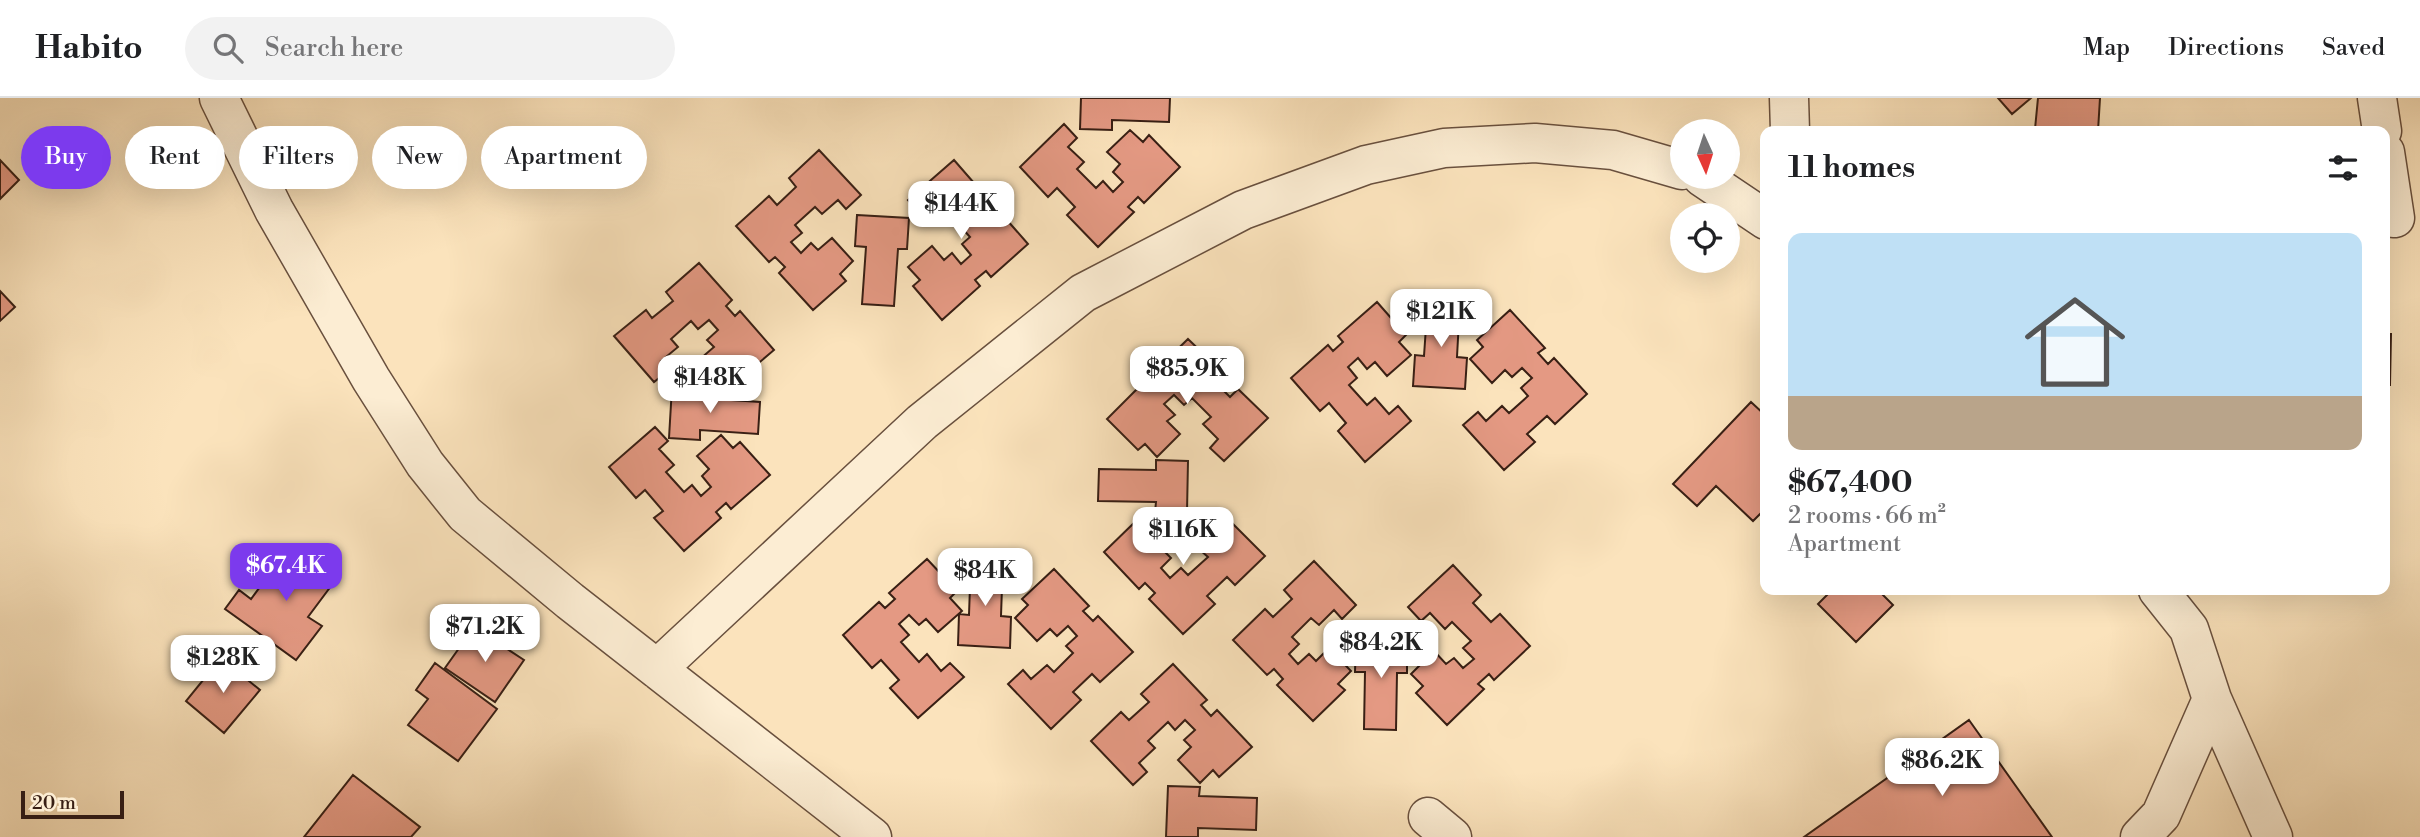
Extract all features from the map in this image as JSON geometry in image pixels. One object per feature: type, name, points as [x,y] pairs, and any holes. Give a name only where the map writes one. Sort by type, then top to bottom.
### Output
[{"type":"street","points":[[219,98],[274,211],[370,379],[425,464],[466,514],[657,669],[872,837]]},
{"type":"street","points":[[1789,98],[1790,126]]},
{"type":"street","points":[[2377,98],[2381,126]]},
{"type":"street","points":[[657,669],[922,422],[1083,293],[1242,210],[1366,165],[1444,148],[1535,143],[1614,150],[1670,166]]},
{"type":"street","points":[[2390,185],[2395,218],[2390,218]]},
{"type":"street","points":[[1720,189],[1760,216]]},
{"type":"street","points":[[2162,595],[2189,629],[2213,699],[2273,837]]},
{"type":"street","points":[[2140,837],[2161,815],[2213,699]]},
{"type":"building","points":[[1081,98],[1170,98],[1169,122],[1112,120],[1112,130],[1080,129]]},
{"type":"building","points":[[1998,98],[2031,98],[2012,114]]},
{"type":"building","points":[[2038,98],[2100,98],[2098,126],[2035,126]]},
{"type":"building","points":[[1064,124],[1077,138],[1068,147],[1084,162],[1077,169],[1096,188],[1103,181],[1113,192],[1123,182],[1113,172],[1120,164],[1107,152],[1130,130],[1143,142],[1149,135],[1180,167],[1144,203],[1138,197],[1128,207],[1134,212],[1098,247],[1067,215],[1075,207],[1057,188],[1048,197],[1020,167]]},
{"type":"building","points":[[819,150],[861,195],[846,209],[838,200],[822,214],[815,207],[795,225],[802,233],[791,242],[801,253],[811,243],[818,250],[832,238],[853,261],[840,274],[846,281],[813,310],[779,273],[785,267],[775,257],[769,262],[736,226],[769,196],[777,205],[796,187],[789,178]]},
{"type":"building","points":[[0,160],[19,180],[0,199]]},
{"type":"building","points":[[954,160],[981,191],[973,199],[990,219],[999,211],[1028,244],[991,277],[986,271],[975,280],[980,286],[942,320],[913,286],[920,280],[908,267],[932,246],[944,260],[952,253],[961,264],[971,255],[962,244],[970,237],[952,217],[944,223],[930,208],[921,215],[908,200]]},
{"type":"building","points":[[857,215],[909,218],[907,249],[898,249],[894,306],[862,304],[866,247],[855,246]]},
{"type":"building","points":[[699,263],[732,300],[726,306],[735,316],[740,311],[774,350],[741,378],[734,371],[721,383],[700,359],[714,347],[707,340],[718,330],[709,320],[698,329],[691,321],[671,339],[678,347],[661,361],[669,370],[654,382],[614,336],[646,310],[652,318],[673,301],[666,292]]},
{"type":"building","points":[[0,291],[15,307],[0,321]]},
{"type":"building","points":[[1428,298],[1460,301],[1457,357],[1467,358],[1465,389],[1413,386],[1415,355],[1424,356]]},
{"type":"building","points":[[1377,302],[1406,335],[1399,342],[1411,355],[1387,376],[1375,362],[1367,369],[1358,358],[1348,367],[1357,378],[1349,385],[1367,405],[1375,398],[1389,414],[1398,406],[1411,421],[1365,462],[1338,431],[1346,423],[1329,403],[1320,411],[1291,378],[1328,345],[1333,351],[1343,342],[1338,336]]},
{"type":"building","points":[[1510,310],[1545,348],[1538,353],[1548,364],[1554,358],[1587,394],[1555,424],[1547,416],[1527,434],[1535,442],[1504,470],[1463,425],[1478,412],[1486,421],[1502,406],[1509,413],[1528,396],[1521,388],[1532,378],[1522,368],[1512,377],[1505,370],[1492,383],[1470,359],[1483,347],[1477,340]]},
{"type":"building","points":[[1188,339],[1220,370],[1211,378],[1230,397],[1238,389],[1268,418],[1224,461],[1210,448],[1218,439],[1203,424],[1211,417],[1192,398],[1184,405],[1174,395],[1164,404],[1175,415],[1167,421],[1180,434],[1157,457],[1145,444],[1138,450],[1107,419],[1143,383],[1149,389],[1159,379],[1153,373]]},
{"type":"building","points":[[672,387],[703,388],[703,398],[760,402],[758,434],[700,430],[700,440],[669,438]]},
{"type":"building","points":[[1751,402],[1760,410],[1760,514],[1753,521],[1716,486],[1697,506],[1673,484]]},
{"type":"building","points":[[655,427],[668,441],[659,449],[674,465],[666,472],[684,492],[692,485],[701,496],[711,487],[702,476],[709,469],[697,456],[721,435],[733,448],[740,442],[770,475],[731,509],[726,503],[716,512],[721,518],[684,551],[654,518],[663,511],[645,490],[636,498],[609,467]]},
{"type":"building","points":[[1156,460],[1188,461],[1187,512],[1155,512],[1156,502],[1098,501],[1099,469],[1156,470]]},
{"type":"building","points":[[1222,513],[1265,556],[1235,585],[1227,577],[1207,596],[1215,604],[1183,634],[1149,599],[1155,593],[1145,583],[1139,589],[1104,552],[1136,521],[1143,528],[1155,516],[1177,539],[1164,551],[1171,558],[1161,568],[1170,578],[1181,568],[1188,575],[1208,557],[1200,550],[1216,535],[1208,526]]},
{"type":"building","points":[[291,545],[337,578],[308,617],[322,626],[296,660],[225,609],[239,590],[251,599]]},
{"type":"building","points":[[971,558],[1003,559],[1001,616],[1011,617],[1010,648],[958,645],[959,614],[969,615]]},
{"type":"building","points":[[927,559],[957,591],[950,598],[962,611],[938,632],[926,619],[919,625],[909,615],[899,624],[909,635],[901,642],[919,662],[927,654],[941,671],[950,663],[964,677],[918,718],[890,688],[899,680],[881,660],[872,668],[843,635],[879,602],[885,608],[895,599],[889,593]]},
{"type":"building","points":[[1314,561],[1356,605],[1342,619],[1334,610],[1319,625],[1311,618],[1292,637],[1299,644],[1289,654],[1298,664],[1309,654],[1316,661],[1329,648],[1351,671],[1338,684],[1345,690],[1313,721],[1277,685],[1283,679],[1274,669],[1267,675],[1233,640],[1265,609],[1273,617],[1292,599],[1284,590]]},
{"type":"building","points":[[1453,565],[1481,595],[1473,603],[1491,622],[1500,614],[1530,646],[1494,680],[1489,674],[1478,684],[1484,689],[1447,725],[1416,693],[1423,686],[1411,674],[1434,651],[1446,664],[1454,658],[1463,668],[1474,659],[1463,648],[1471,641],[1452,622],[1445,629],[1430,613],[1421,621],[1408,607]]},
{"type":"building","points":[[1054,569],[1089,606],[1083,611],[1093,621],[1098,616],[1133,652],[1100,682],[1092,674],[1073,692],[1081,700],[1051,729],[1008,684],[1023,670],[1031,679],[1047,665],[1054,672],[1073,653],[1066,646],[1077,636],[1068,626],[1057,636],[1050,629],[1037,641],[1015,618],[1028,605],[1022,599]]},
{"type":"building","points":[[1827,595],[1883,595],[1893,605],[1856,642],[1818,604]]},
{"type":"building","points":[[474,627],[524,660],[495,702],[445,668]]},
{"type":"building","points":[[1356,640],[1407,642],[1407,673],[1397,673],[1396,730],[1364,729],[1365,672],[1355,672]]},
{"type":"building","points":[[221,658],[260,690],[224,733],[186,701]]},
{"type":"building","points":[[435,663],[497,709],[458,761],[408,725],[428,699],[416,690]]},
{"type":"building","points":[[1173,664],[1207,700],[1201,705],[1211,716],[1217,710],[1252,747],[1219,777],[1213,770],[1200,783],[1178,760],[1191,747],[1184,740],[1195,730],[1185,720],[1175,730],[1168,722],[1148,741],[1155,748],[1139,763],[1147,772],[1133,785],[1091,741],[1121,712],[1129,720],[1149,702],[1141,694]]},
{"type":"building","points":[[1969,720],[2052,837],[1804,837]]},
{"type":"building","points":[[353,775],[420,827],[411,837],[304,837]]},
{"type":"building","points":[[1168,786],[1200,787],[1199,796],[1257,798],[1256,830],[1198,828],[1198,837],[1166,837]]}]
